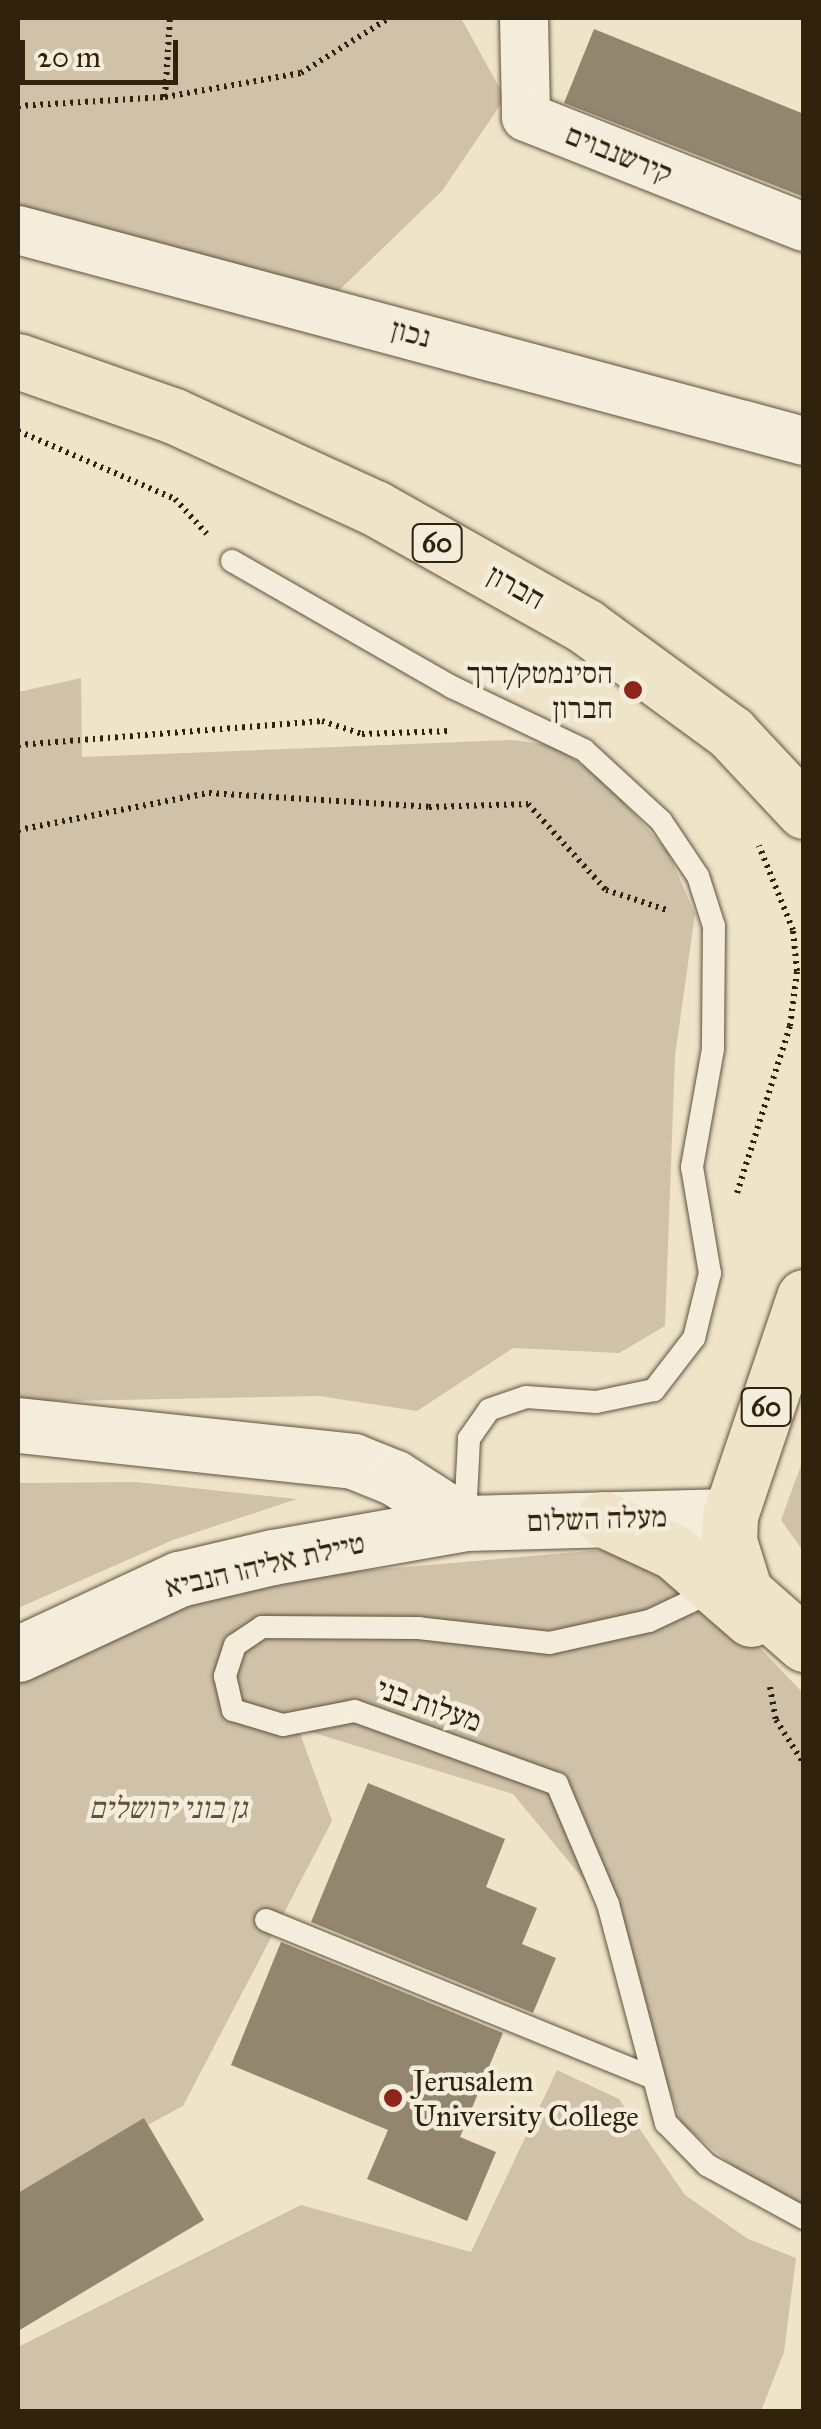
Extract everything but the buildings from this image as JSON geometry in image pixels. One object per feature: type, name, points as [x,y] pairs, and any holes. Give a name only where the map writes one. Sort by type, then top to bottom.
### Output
[{"type":"highway","name":"חברון","points":[[18,362],[174,416],[375,508],[569,617],[731,732],[804,811]]},
{"type":"highway","name":"60","points":[[726,1558],[804,1297]]},
{"type":"highway","points":[[603,1519],[659,1541],[726,1558],[754,1602],[786,1635]]},
{"type":"street","name":"קירשנבוים","points":[[524,18],[526,117],[804,227]]},
{"type":"street","name":"נכון","points":[[18,230],[804,440]]},
{"type":"street","points":[[18,1425],[353,1461],[465,1523]]},
{"type":"street","name":"מעלה השלום","points":[[465,1523],[603,1519],[726,1558]]},
{"type":"street","name":"טיילת אליהו הנביא","points":[[18,1654],[178,1579],[465,1523]]},
{"type":"lane","points":[[232,561],[452,687],[548,728],[584,750],[660,821],[698,876],[714,926],[713,1049],[692,1167],[710,1273],[694,1338],[654,1390],[596,1402],[526,1397],[489,1410],[470,1439],[465,1523]]},
{"type":"lane","name":"מעלות בני","points":[[651,2077],[608,1904],[557,1784],[355,1711],[283,1725],[233,1710],[225,1676],[235,1645],[262,1626],[418,1628],[550,1643],[649,1622],[726,1558]]},
{"type":"lane","points":[[266,1920],[651,2077],[666,2123],[706,2164],[804,2218]]},
{"type":"path","points":[[165,97],[170,18]]},
{"type":"path","points":[[18,106],[165,97],[301,73],[389,18]]},
{"type":"path","points":[[18,431],[176,499]]},
{"type":"path","points":[[18,745],[304,721],[362,734],[548,728]]},
{"type":"path","points":[[18,830],[208,794],[429,807],[528,804],[606,890],[714,926]]},
{"type":"path","points":[[786,1635],[776,1720],[804,1764]]},
{"type":"green space","points":[[18,18],[461,18],[505,98],[442,191],[330,299],[18,212]]},
{"type":"green space","points":[[81,678],[82,757],[513,740],[556,746],[608,784],[668,852],[695,914],[675,1056],[665,1326],[619,1353],[513,1348],[417,1411],[319,1396],[18,1402],[18,692]]},
{"type":"green space","points":[[803,1460],[804,1551],[781,1520]]},
{"type":"green space","points":[[137,1482],[297,1499],[173,1540],[18,1608],[18,1483]]},
{"type":"green space","name":"גן בוני ירושלים","points":[[707,1541],[723,1609],[803,1693],[803,2205],[759,2187],[681,2123],[603,1903],[513,1794],[298,1728],[332,1821],[183,2106],[18,2195],[18,1667],[218,1583]]},
{"type":"green space","points":[[557,2070],[619,2099],[685,2195],[748,2239],[796,2258],[784,2352],[761,2411],[18,2411],[18,2347],[301,2205],[471,2252]]},
{"type":"place","name":"הסינמטק/דרך חברון","points":[[633,690]]},
{"type":"place","name":"Jerusalem University College","points":[[393,2098]]}]
